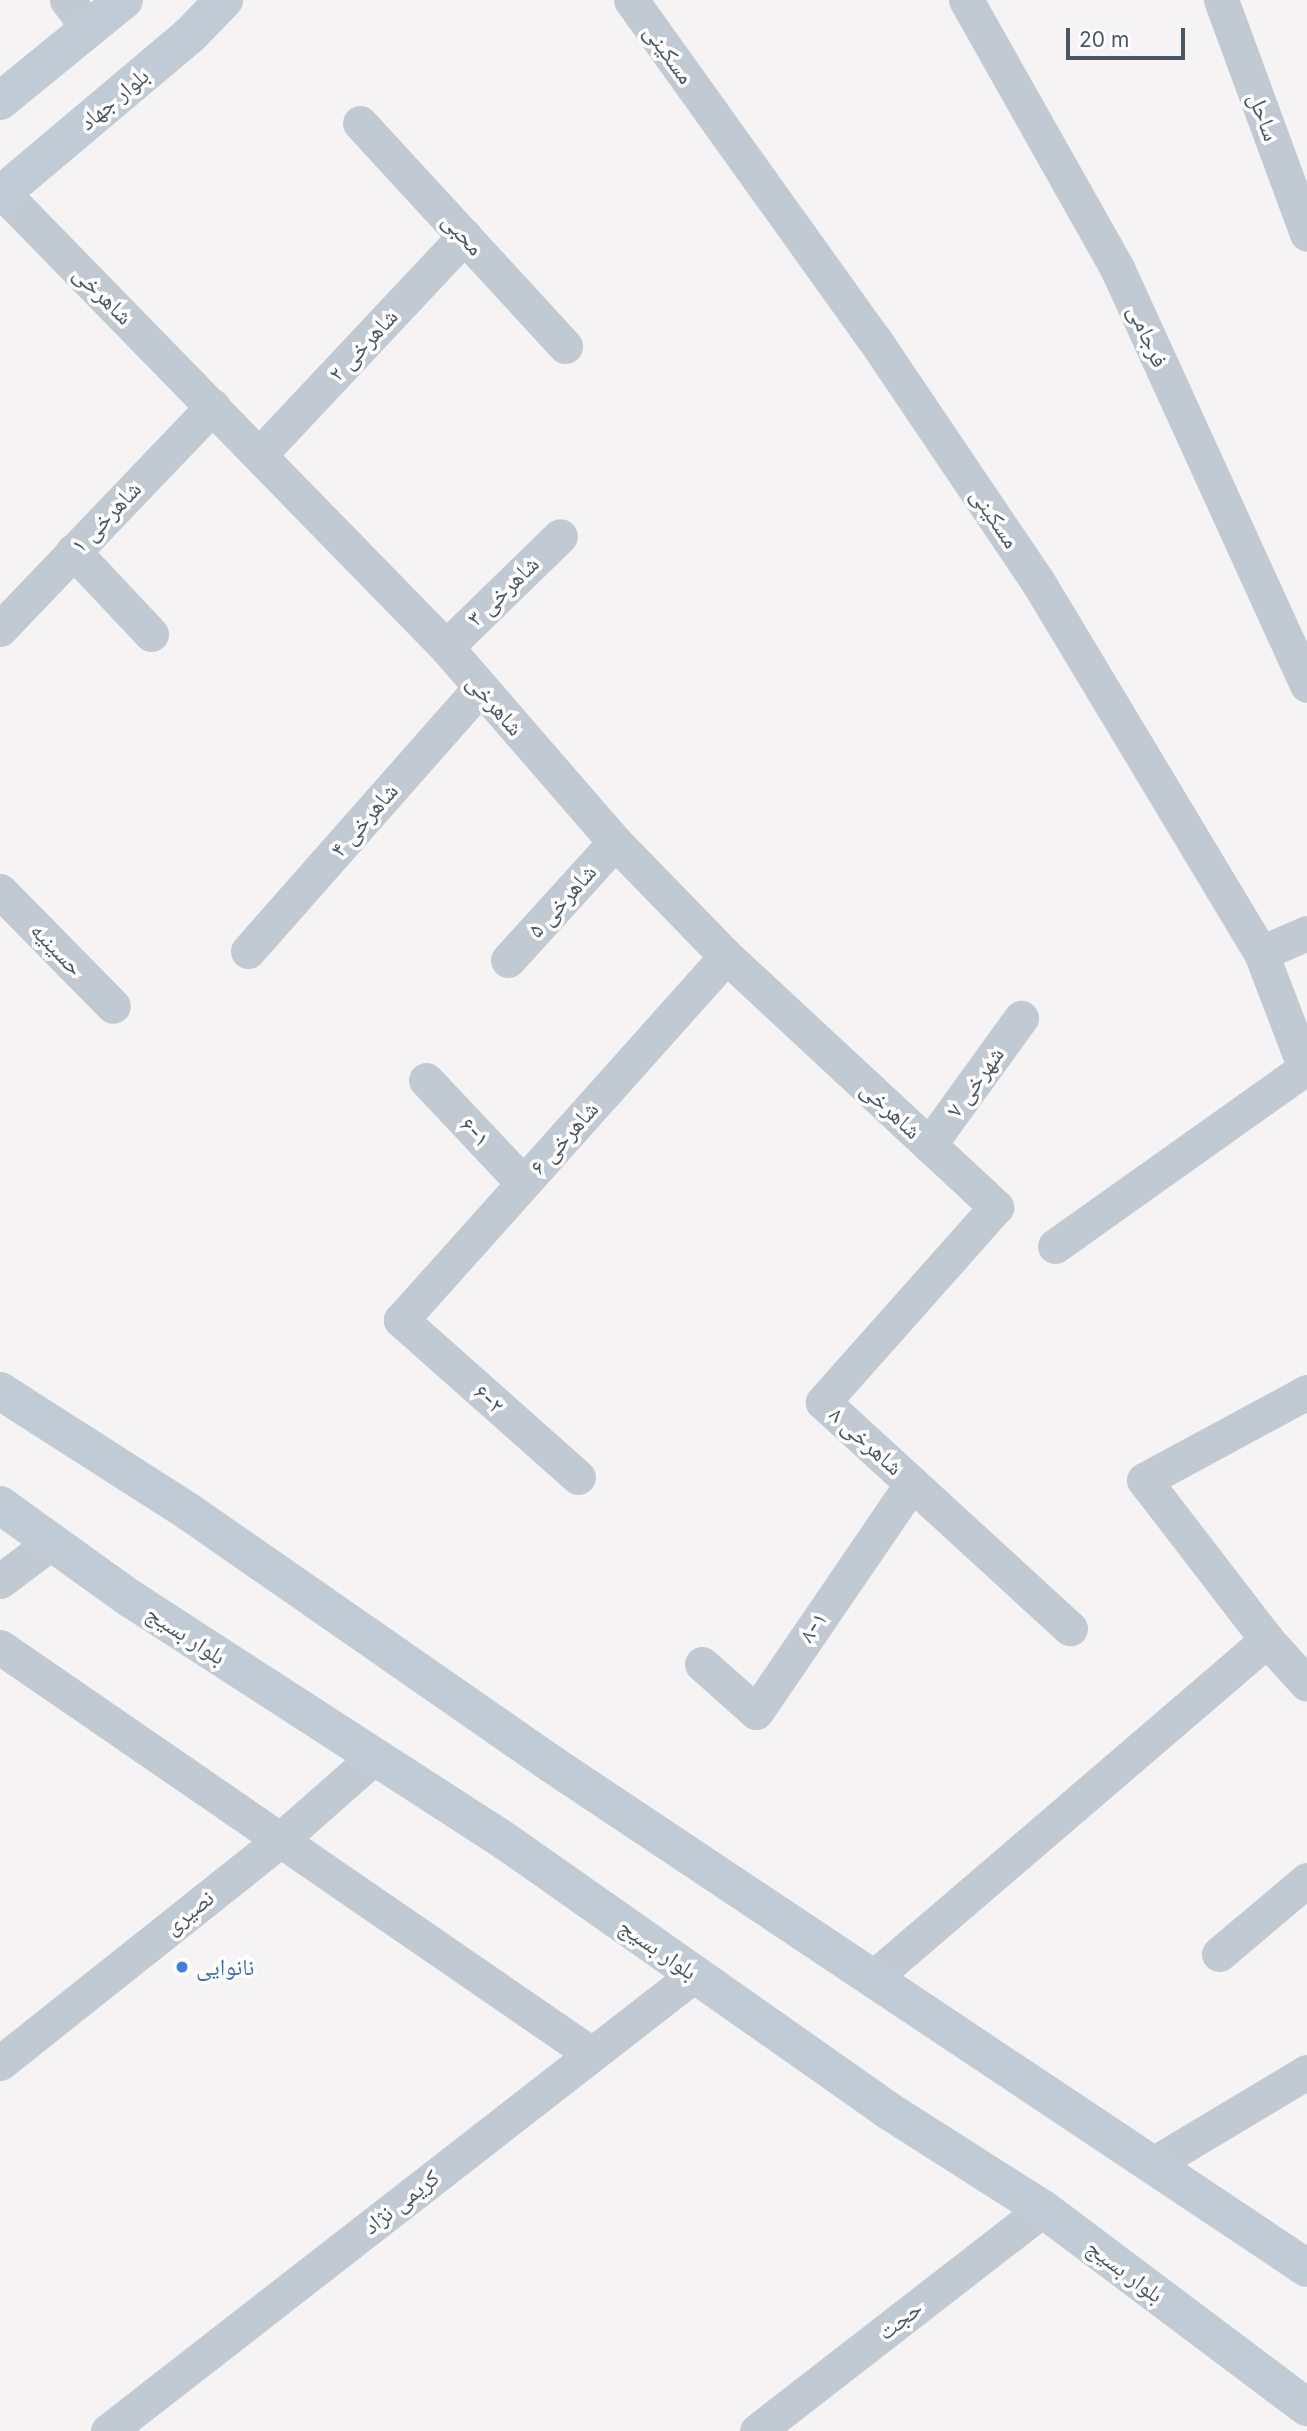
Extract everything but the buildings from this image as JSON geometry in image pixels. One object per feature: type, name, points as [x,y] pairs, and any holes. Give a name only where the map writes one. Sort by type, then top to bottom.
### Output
[{"type":"main road","points":[[0,101],[78,14],[124,0]]},
{"type":"main road","name":"بلوار جهاد","points":[[1,194],[190,35],[224,0]]},
{"type":"main road","points":[[0,1391],[189,1512],[553,1765],[1307,2268]]},
{"type":"main road","name":"بلوار بسیج","points":[[0,1505],[131,1599],[505,1841],[889,2111],[1043,2209],[1307,2407]]},
{"type":"street","name":"مسکینی","points":[[631,0],[874,339],[1038,582],[1261,953],[1306,1068]]},
{"type":"street","name":"فرجامی","points":[[966,0],[1117,268],[1307,685]]},
{"type":"street","name":"ساحل","points":[[1221,0],[1307,234]]},
{"type":"street","name":"محبی","points":[[360,123],[565,346]]},
{"type":"street","name":"شاهرخی","points":[[1,194],[213,406],[446,647],[615,842],[726,956],[996,1207]]},
{"type":"street","name":"شاهرخی ۲","points":[[260,454],[465,236]]},
{"type":"street","name":"شاهرخی ۱","points":[[0,629],[213,406]]},
{"type":"street","name":"شاهرخی ۳","points":[[446,647],[560,536]]},
{"type":"street","points":[[72,551],[151,634]]},
{"type":"street","name":"شاهرخی ۴","points":[[248,951],[480,688]]},
{"type":"street","name":"شاهرخی ۵","points":[[508,960],[615,842]]},
{"type":"street","name":"حسینیه","points":[[0,891],[113,1006]]},
{"type":"street","points":[[1261,953],[1307,933]]},
{"type":"street","name":"شاهرخی ۶","points":[[401,1320],[726,956]]},
{"type":"street","name":"شهرخی ۷","points":[[929,1145],[1021,1018]]},
{"type":"street","points":[[1055,1246],[1306,1068]]},
{"type":"street","name":"۶-۱","points":[[426,1080],[523,1183]]},
{"type":"street","name":"شاهرخی ۸","points":[[996,1207],[823,1402],[1070,1628]]},
{"type":"street","name":"۶-۲","points":[[401,1320],[578,1477]]},
{"type":"street","points":[[1307,1392],[1144,1480],[1267,1640],[1307,1684]]},
{"type":"street","name":"۸-۱","points":[[702,1664],[756,1712],[912,1483]]},
{"type":"street","points":[[0,1581],[52,1542]]},
{"type":"street","points":[[874,1977],[1267,1640]]},
{"type":"street","points":[[0,1647],[590,2053]]},
{"type":"street","name":"نصیری","points":[[0,2063],[280,1840],[374,1757]]},
{"type":"street","points":[[1219,1954],[1307,1880]]},
{"type":"street","name":"کریمی نژاد","points":[[108,2431],[590,2053],[694,1975]]},
{"type":"street","points":[[1153,2164],[1307,2072]]},
{"type":"street","name":"حجت","points":[[757,2431],[1043,2209]]},
{"type":"place","name":"نانوایی","points":[[182,1967]]}]
